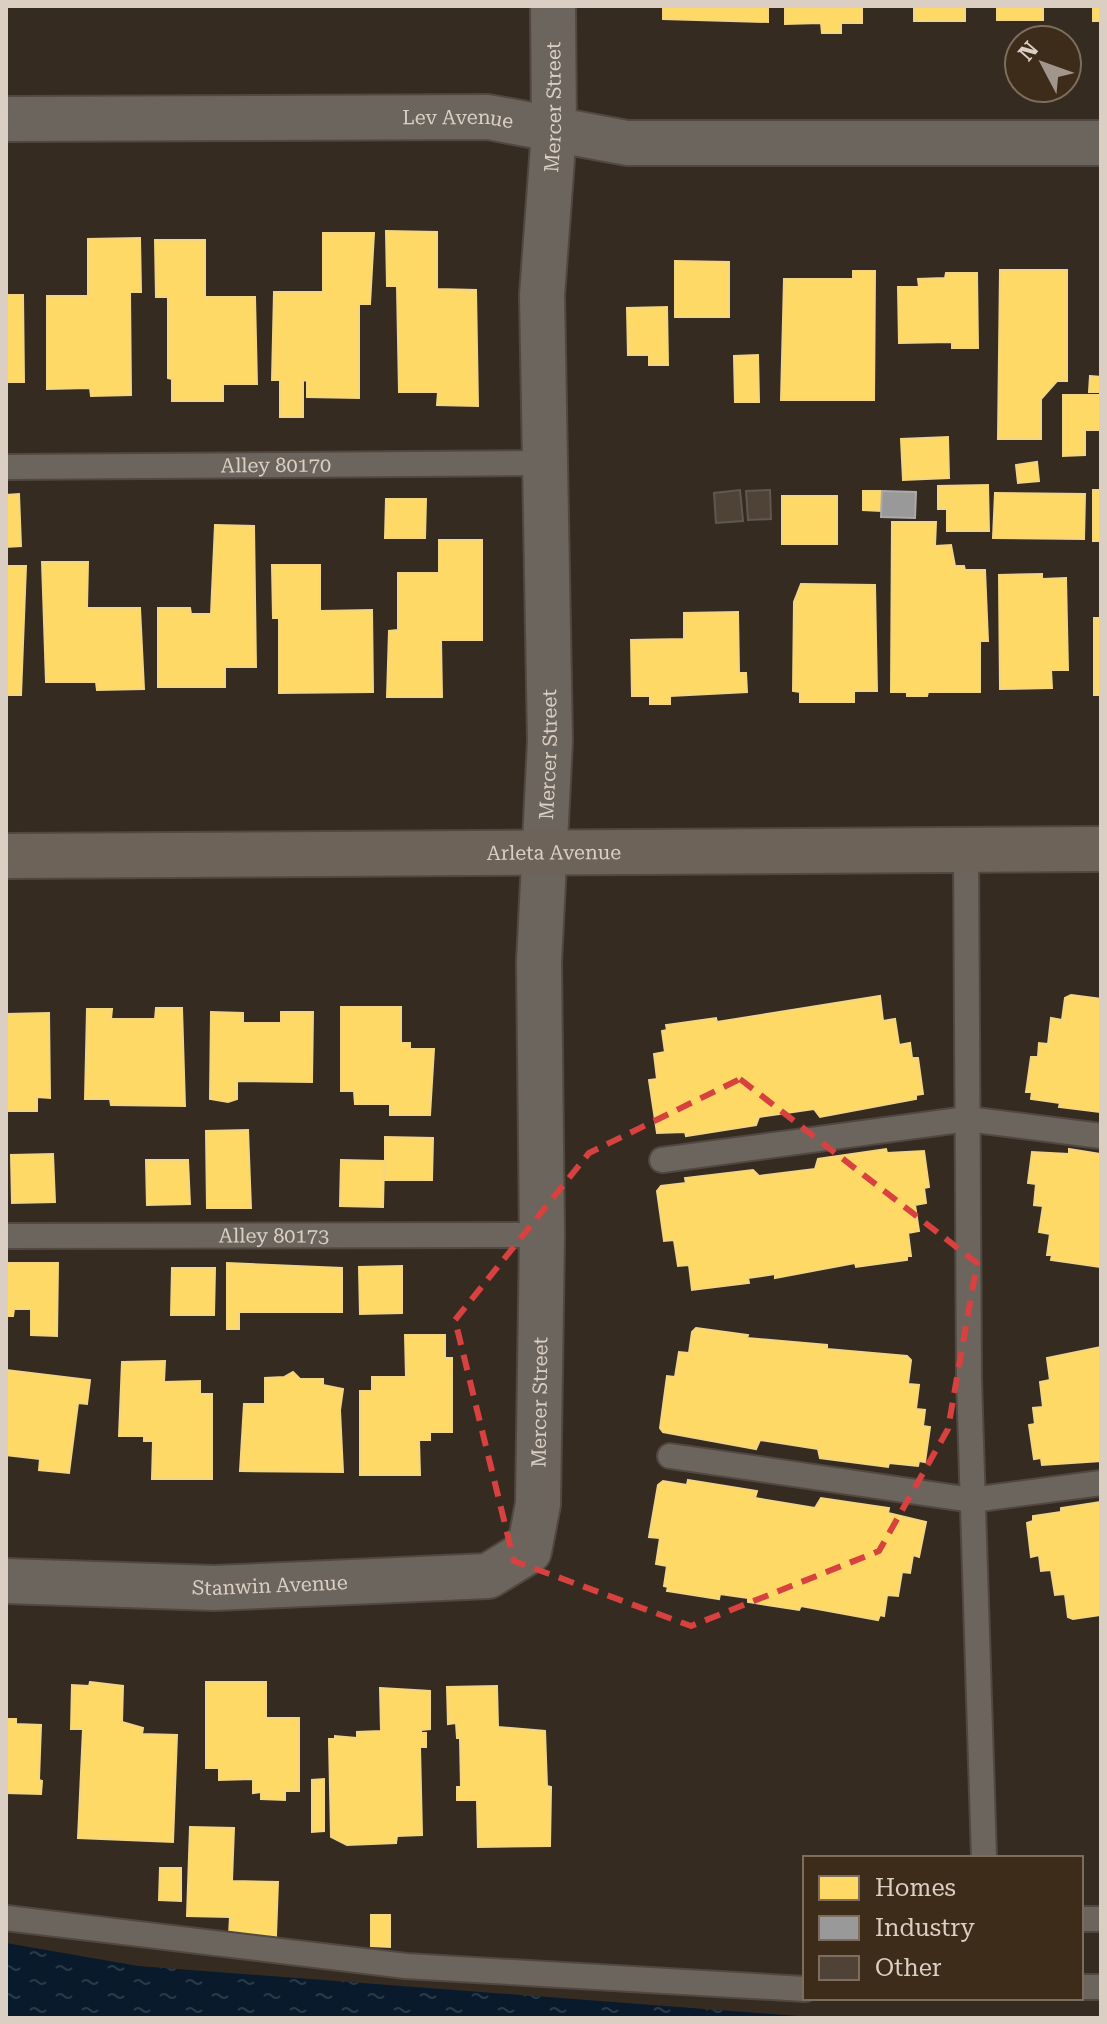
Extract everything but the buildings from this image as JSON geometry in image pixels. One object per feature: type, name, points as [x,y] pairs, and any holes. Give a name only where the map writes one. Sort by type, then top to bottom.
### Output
[{"type":"main road","name":"Arleta Avenue","points":[[6,856],[1101,849]]},
{"type":"street","name":"Mercer Street","points":[[529,1551],[538,1504],[542,1235],[539,962],[547,853],[550,741],[542,295],[554,132],[553,6]]},
{"type":"street","name":"Lev Avenue","points":[[6,119],[488,117],[554,132],[627,143],[1101,143]]},
{"type":"street","name":"Stanwin Avenue","points":[[6,1581],[214,1588],[488,1576],[529,1551]]},
{"type":"lane","name":"Alley 80170","points":[[6,467],[545,463]]},
{"type":"lane","points":[[966,850],[972,1500],[984,1856]]},
{"type":"lane","points":[[662,1160],[967,1119],[1101,1136]]},
{"type":"lane","name":"Alley 80173","points":[[6,1236],[542,1235]]},
{"type":"lane","points":[[670,1456],[972,1500],[1101,1483]]},
{"type":"lane","points":[[6,1918],[406,1966],[803,1989]]},
{"type":"highlighted area","points":[[740,1079],[977,1263],[948,1429],[879,1551],[691,1626],[514,1561],[455,1320],[589,1153]]},
{"type":"water","points":[[6,1943],[138,1966],[824,2018],[6,2018]]}]
